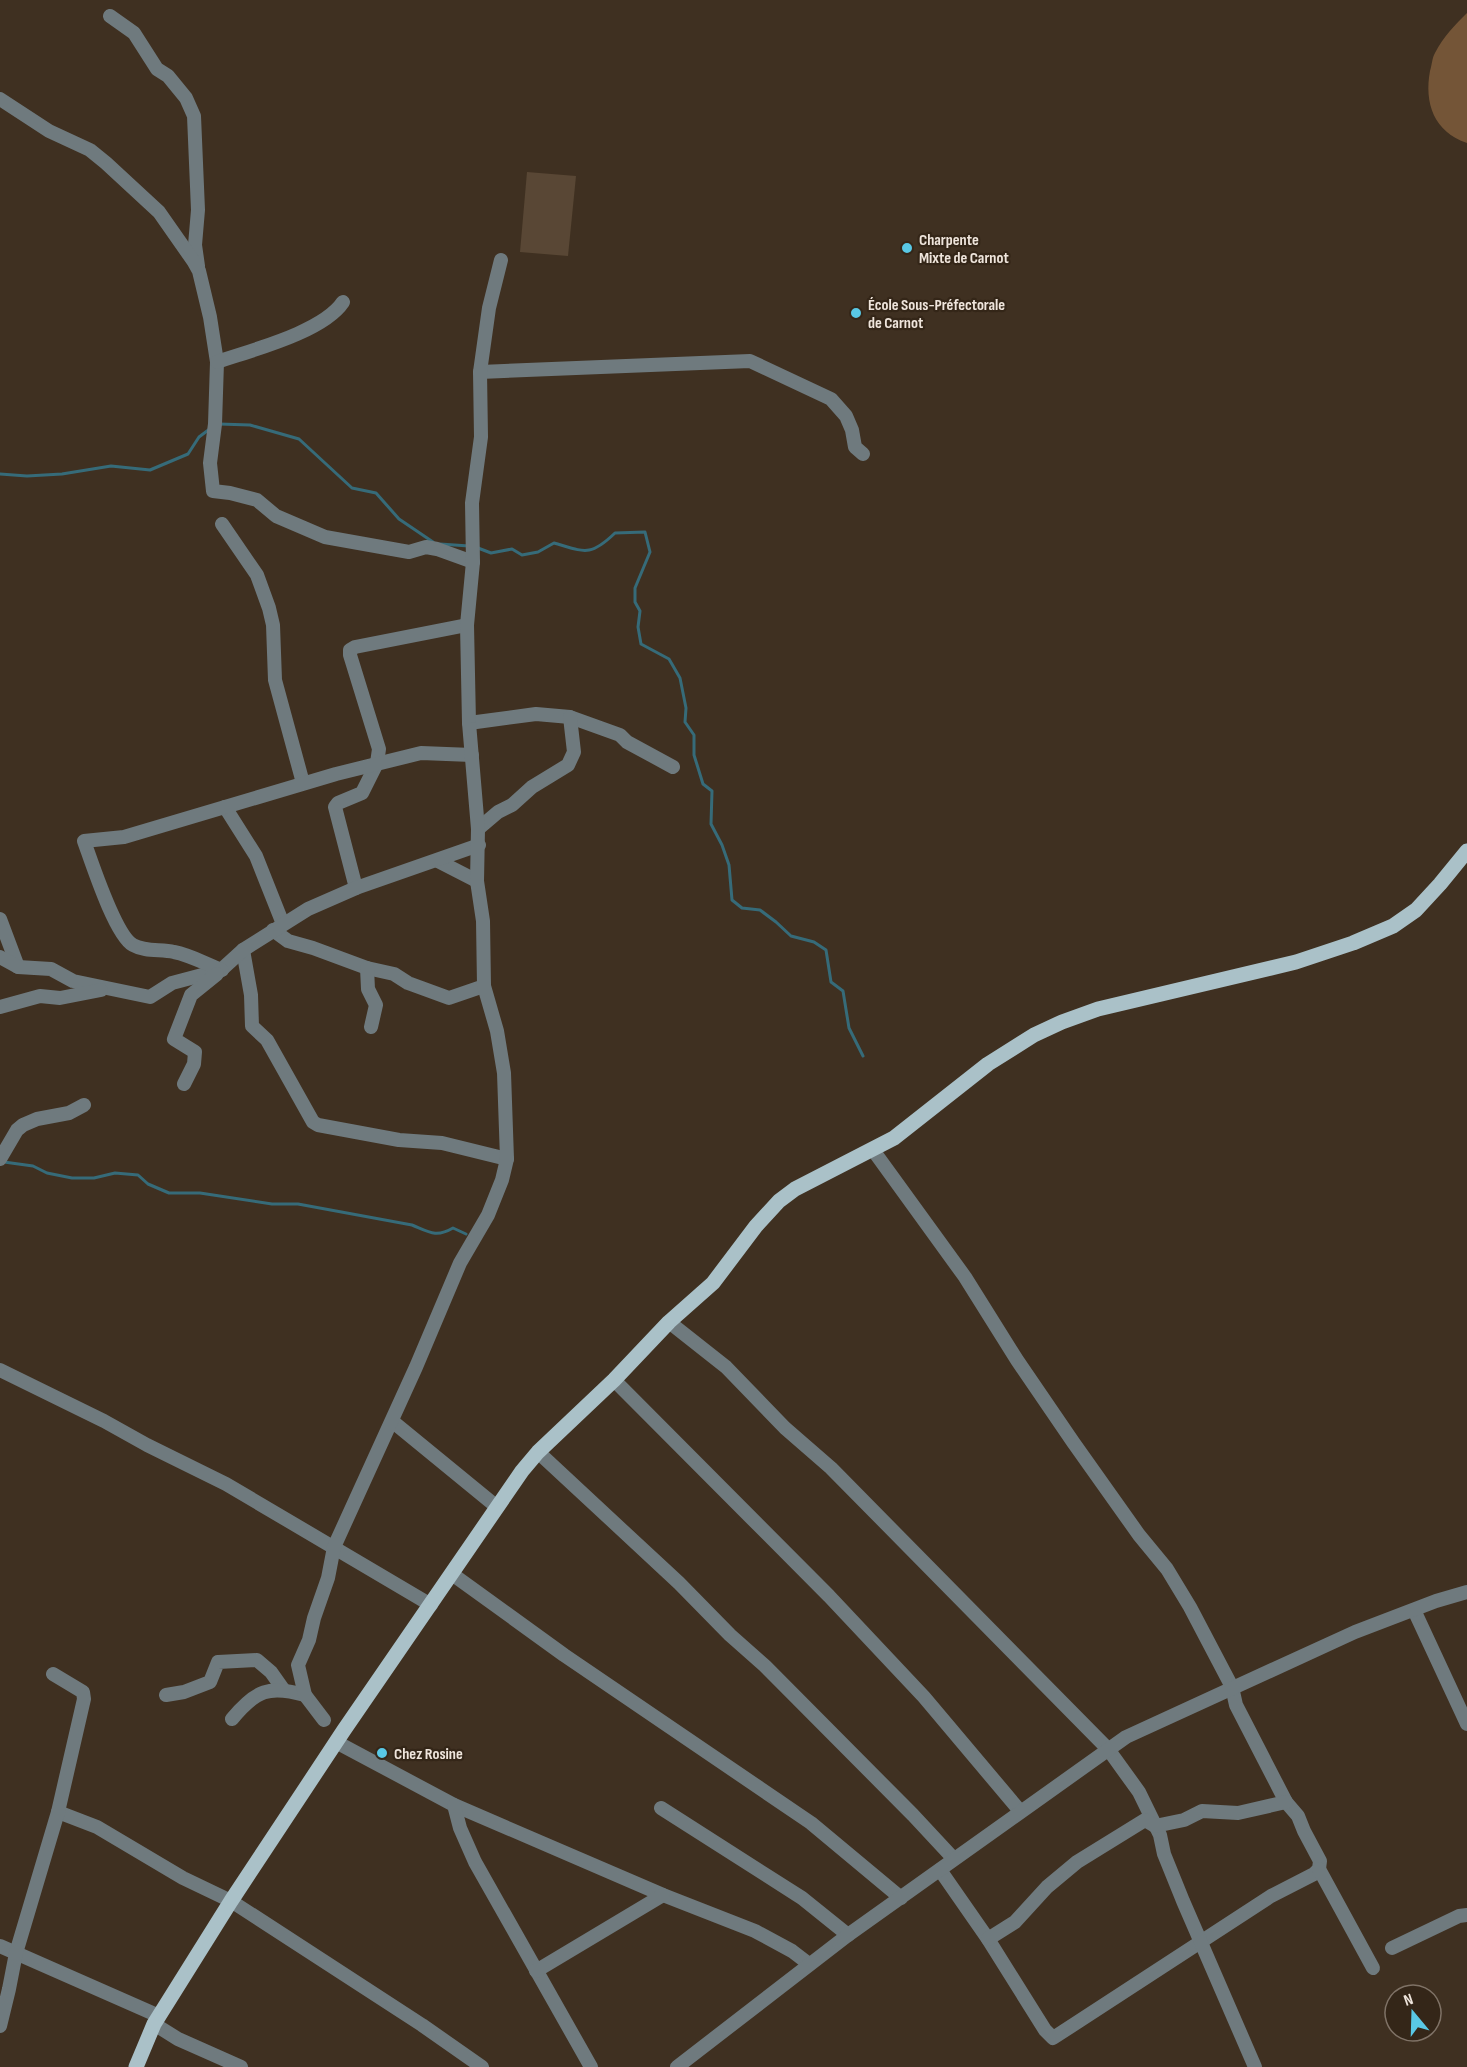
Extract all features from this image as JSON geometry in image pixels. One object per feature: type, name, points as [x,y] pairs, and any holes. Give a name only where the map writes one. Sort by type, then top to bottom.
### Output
[{"type":"main road","points":[[136,2067],[157,2020],[231,1901],[336,1742],[497,1507],[538,1452],[614,1380],[669,1322],[713,1282],[756,1226],[779,1201],[795,1189],[894,1137],[988,1064],[1034,1035],[1062,1022],[1098,1009],[1296,962],[1369,937],[1393,926],[1416,910],[1467,851]]},
{"type":"street","points":[[110,16],[134,33],[157,69],[168,76],[186,98],[194,116],[198,210],[195,245],[217,362],[215,424],[210,463],[213,491],[257,500],[276,516],[325,537],[409,552],[426,547],[473,562]]},
{"type":"street","points":[[0,99],[49,131],[90,150],[106,163],[159,212],[199,271]]},
{"type":"street","points":[[324,1720],[305,1695],[298,1665],[309,1641],[314,1617],[328,1578],[334,1547],[460,1263],[488,1215],[502,1180],[507,1159],[504,1073],[497,1031],[484,986],[483,921],[477,881],[479,846],[469,723],[467,625],[473,562],[472,503],[481,437],[480,372],[489,308],[501,260]]},
{"type":"street","points":[[217,362],[316,325],[336,312],[343,302]]},
{"type":"street","points":[[480,372],[750,361],[831,399],[846,416],[852,430],[855,447],[862,454]]},
{"type":"street","points":[[222,524],[257,575],[269,608],[273,625],[274,680],[303,783]]},
{"type":"street","points":[[356,888],[335,807],[338,803],[362,793],[377,763],[379,749],[350,650],[355,647],[467,625]]},
{"type":"street","points":[[469,723],[536,714],[570,717],[620,735],[627,742],[673,767]]},
{"type":"street","points":[[478,829],[498,812],[512,806],[532,787],[568,765],[574,752],[570,717]]},
{"type":"street","points":[[221,970],[177,952],[143,949],[129,942],[101,888],[84,841],[124,837],[303,783],[421,753],[472,755]]},
{"type":"street","points":[[225,807],[255,856],[278,927],[288,941],[367,968],[394,974],[408,983],[449,998],[484,986]]},
{"type":"street","points":[[184,1084],[194,1064],[195,1052],[174,1039],[191,995],[243,950],[308,909],[356,888],[479,846]]},
{"type":"street","points":[[438,861],[477,881]]},
{"type":"street","points":[[0,919],[18,967]]},
{"type":"street","points":[[243,950],[251,994],[252,1026],[267,1040],[313,1122],[318,1125],[399,1140],[442,1143],[507,1159]]},
{"type":"street","points":[[0,957],[18,967],[51,969],[73,981],[150,997],[172,983],[221,970]]},
{"type":"street","points":[[367,968],[368,989],[376,1005],[371,1027]]},
{"type":"street","points":[[0,1007],[40,996],[60,998],[112,988]]},
{"type":"street","points":[[0,1159],[16,1130],[23,1125],[37,1119],[69,1113],[84,1105]]},
{"type":"street","points":[[873,1150],[965,1277],[1017,1360],[1073,1442],[1139,1535],[1167,1569],[1190,1607],[1232,1687],[1236,1705],[1286,1802],[1298,1816],[1320,1861],[1319,1869],[1373,1968]]},
{"type":"street","points":[[669,1322],[726,1367],[785,1428],[831,1468],[1108,1749],[1139,1792],[1160,1834],[1164,1854],[1252,2066]]},
{"type":"street","points":[[0,1370],[226,1484],[431,1605]]},
{"type":"street","points":[[614,1380],[829,1596],[924,1697],[1020,1811]]},
{"type":"street","points":[[392,1420],[497,1507]]},
{"type":"street","points":[[538,1452],[765,1666],[914,1815],[953,1858]]},
{"type":"street","points":[[452,1574],[564,1655],[812,1823],[901,1898]]},
{"type":"street","points":[[677,2067],[848,1935],[940,1870],[953,1858],[1126,1737],[1356,1632],[1467,1592]]},
{"type":"street","points":[[1414,1610],[1467,1724]]},
{"type":"street","points":[[166,1695],[184,1692],[210,1682],[218,1662],[257,1660],[271,1671],[283,1689]]},
{"type":"street","points":[[0,2026],[16,1953],[58,1812],[85,1695],[53,1674]]},
{"type":"street","points":[[232,1719],[247,1701],[257,1694],[283,1689],[305,1695]]},
{"type":"street","points":[[336,1742],[454,1805],[663,1895],[754,1931],[792,1951],[809,1964]]},
{"type":"street","points":[[988,1939],[1015,1922],[1047,1887],[1077,1862],[1145,1820],[1155,1826],[1184,1820],[1202,1811],[1238,1813],[1286,1802]]},
{"type":"street","points":[[454,1805],[463,1835],[475,1862],[591,2067]]},
{"type":"street","points":[[661,1808],[802,1898],[848,1935]]},
{"type":"street","points":[[58,1812],[97,1827],[183,1878],[231,1901],[422,2025],[482,2067]]},
{"type":"street","points":[[940,1870],[988,1939],[1045,2030],[1053,2038],[1202,1943],[1270,1896],[1314,1874],[1319,1869]]},
{"type":"street","points":[[536,1971],[663,1895]]},
{"type":"street","points":[[1392,1948],[1459,1916],[1467,1915]]},
{"type":"street","points":[[0,1946],[157,2020],[178,2039],[242,2067]]},
{"type":"shaded area","points":[[1467,13],[1467,143],[1446,132],[1439,124],[1430,105],[1429,83],[1434,55],[1438,47]]},
{"type":"shaded area","points":[[527,172],[576,176],[568,256],[520,252]]},
{"type":"waterway","points":[[219,424],[250,425],[299,439],[352,488],[376,493],[399,519],[433,542]]},
{"type":"waterway","points":[[0,474],[27,476],[62,474],[111,466],[150,470],[188,454],[199,437],[211,428]]},
{"type":"waterway","points":[[478,548],[491,553],[512,549],[522,555],[538,552],[554,543],[573,549],[587,550],[599,546],[615,533],[645,532],[650,552],[635,588],[635,602],[640,611],[638,627],[641,644],[669,659],[680,678],[686,708],[685,722],[694,735],[694,755],[703,784],[712,791],[711,824],[729,865],[732,900],[742,908],[760,910],[791,936],[814,942],[826,950],[831,982],[843,991],[849,1028],[863,1056]]},
{"type":"waterway","points":[[440,544],[469,546]]},
{"type":"waterway","points":[[4,1162],[33,1166],[47,1173],[72,1178],[94,1178],[115,1173],[138,1175],[148,1184],[169,1193],[200,1193],[272,1204],[298,1204],[412,1225],[433,1233],[442,1233],[453,1228],[466,1234]]},
{"type":"place","name":"Charpente Mixte de Carnot","points":[[907,248]]},
{"type":"place","name":"École Sous-Préfectorale de Carnot","points":[[856,313]]},
{"type":"place","name":"Chez Rosine","points":[[382,1753]]}]
